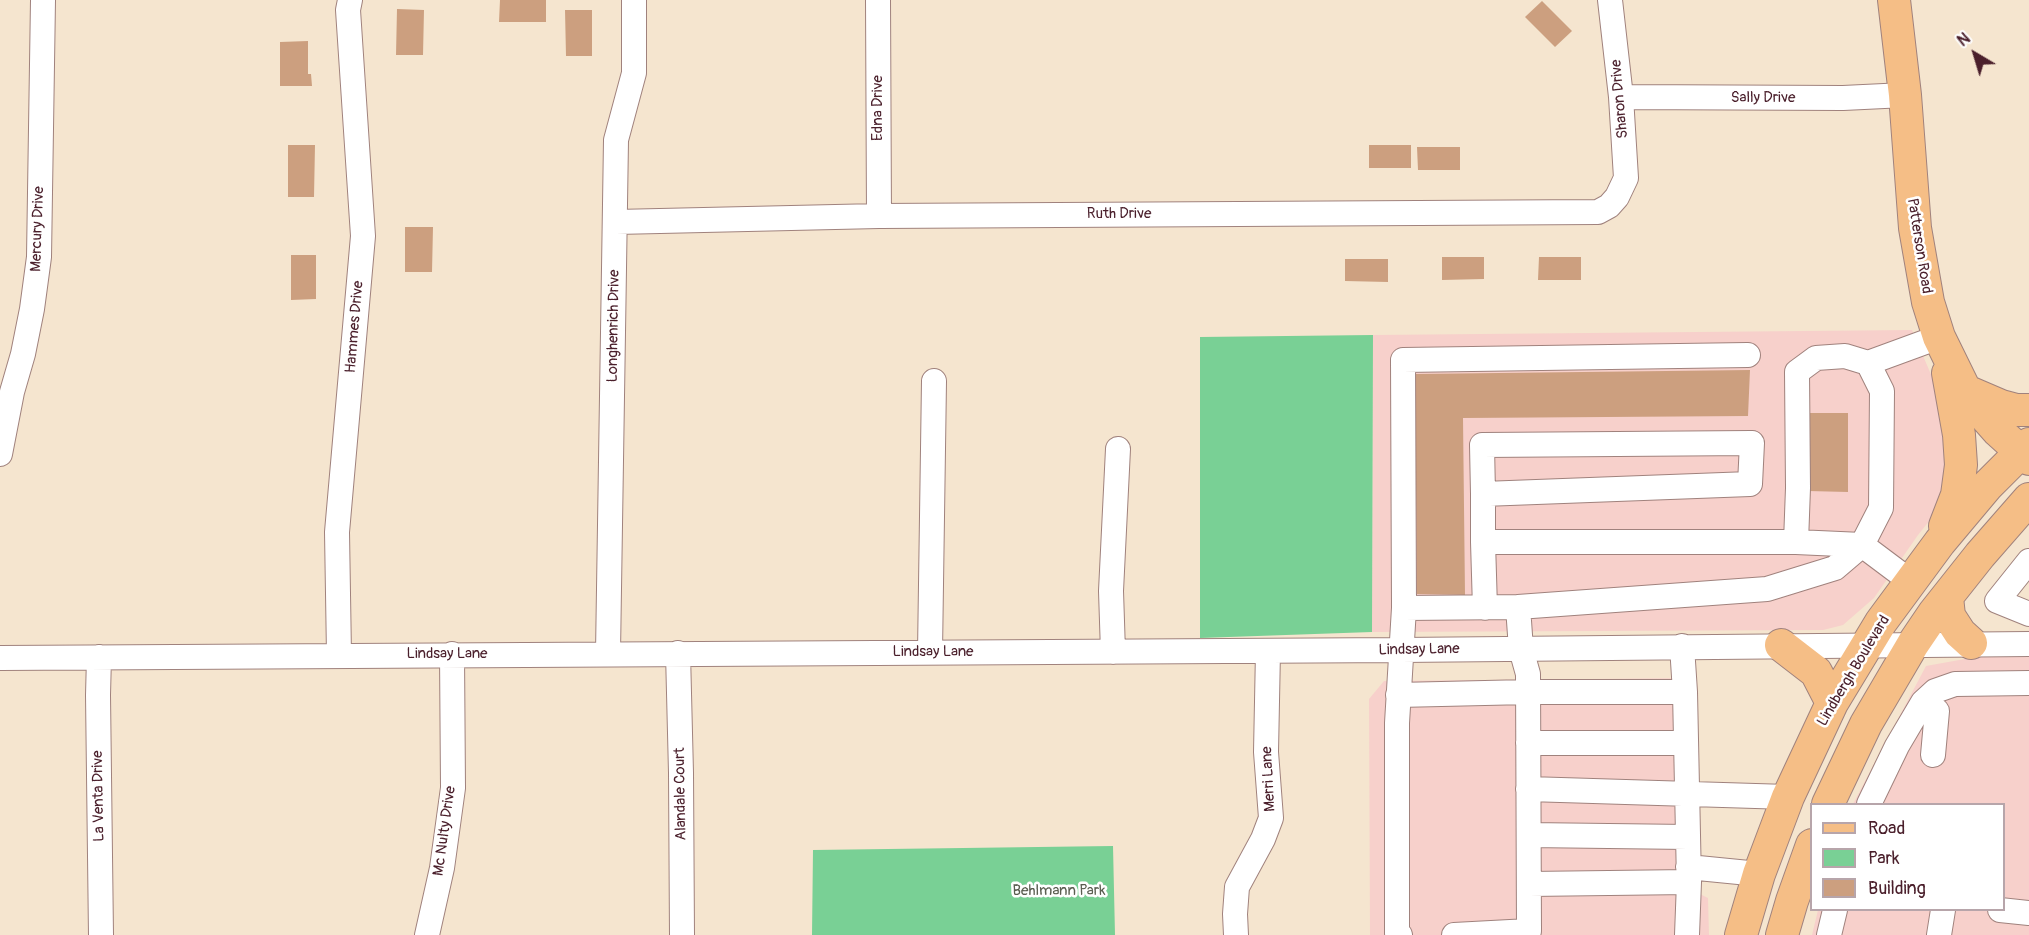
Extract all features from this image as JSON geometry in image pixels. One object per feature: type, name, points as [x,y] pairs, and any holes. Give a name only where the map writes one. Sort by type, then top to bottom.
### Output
[{"type":"main road","name":"Patterson Road","points":[[1894,0],[1905,95],[1911,195],[1917,246],[1928,302],[1941,343],[1965,390],[1998,431],[2026,452]]},
{"type":"main road","points":[[1940,542],[1957,495],[1961,473],[1961,453],[1941,343]]},
{"type":"main road","points":[[1965,390],[2001,406],[2016,410],[2029,410]]},
{"type":"main road","name":"Lindbergh Boulevard","points":[[1741,935],[1759,874],[1788,797],[1832,703],[1867,645],[1910,581],[1940,542],[1987,486],[2026,452]]},
{"type":"main road","points":[[1828,803],[1866,724],[1913,644],[1980,555],[2029,499]]},
{"type":"main road","points":[[1947,597],[1949,616],[1960,633],[1971,644]]},
{"type":"main road","points":[[1781,645],[1816,672],[1832,703]]},
{"type":"main road","points":[[1782,935],[1808,863]]},
{"type":"street","name":"Mercury Drive","points":[[0,453],[32,309],[39,257],[43,0]]},
{"type":"street","name":"Hammes Drive","points":[[339,655],[337,532],[363,236],[348,10],[350,0]]},
{"type":"street","name":"Edna Drive","points":[[877,0],[879,216]]},
{"type":"street","name":"Sharon Drive","points":[[1610,0],[1621,97],[1626,178],[1617,197]]},
{"type":"street","name":"Longhenrich Drive","points":[[608,653],[616,140],[634,73],[637,2]]},
{"type":"street","name":"Sally Drive","points":[[1621,97],[1843,98],[1905,95]]},
{"type":"street","name":"Ruth Drive","points":[[616,222],[879,216],[1598,212],[1609,206],[1617,197]]},
{"type":"street","points":[[1796,542],[1797,372],[1816,358],[1845,356],[1868,363],[1941,343]]},
{"type":"street","points":[[1400,935],[1397,933],[1398,695],[1404,608],[1402,360],[1748,355]]},
{"type":"street","points":[[1404,608],[1518,608],[1767,589],[1835,568],[1862,544],[1881,508],[1882,391],[1868,363]]},
{"type":"street","points":[[930,652],[934,381]]},
{"type":"street","points":[[1483,494],[1750,484],[1752,444],[1482,445],[1485,608]]},
{"type":"street","points":[[1113,652],[1112,591],[1118,449]]},
{"type":"street","points":[[1483,542],[1862,544],[1910,581]]},
{"type":"street","points":[[2029,561],[1997,601],[2029,614]]},
{"type":"street","points":[[1454,935],[1529,931],[1528,674],[1521,649],[1518,608]]},
{"type":"street","name":"Lindsay Lane","points":[[0,658],[2029,644]]},
{"type":"street","points":[[1682,646],[1689,874],[1687,935]]},
{"type":"street","name":"Merri Lane","points":[[1236,935],[1237,886],[1263,839],[1271,818],[1266,752],[1268,651]]},
{"type":"street","name":"Alandale Court","points":[[678,653],[682,935]]},
{"type":"street","name":"Mc Nulty Drive","points":[[427,935],[442,868],[453,788],[452,654]]},
{"type":"street","name":"La Venta Drive","points":[[99,657],[101,935]]},
{"type":"street","points":[[1869,803],[1897,746],[1923,702],[1935,691],[1955,684],[2029,683]]},
{"type":"street","points":[[1398,695],[1685,692]]},
{"type":"street","points":[[1933,755],[1937,711]]},
{"type":"street","points":[[1528,743],[1686,743]]},
{"type":"street","points":[[1528,789],[1788,797]]},
{"type":"street","points":[[1529,835],[1688,837]]},
{"type":"street","points":[[1529,884],[1689,874],[1759,874]]},
{"type":"street","points":[[2005,910],[2029,913]]},
{"type":"street","points":[[1829,935],[1835,911]]},
{"type":"street","points":[[1939,935],[1943,911]]},
{"type":"shaded area","points":[[1912,330],[1950,419],[1942,505],[1874,598],[1843,625],[1823,630],[1372,632],[1373,335]]},
{"type":"shaded area","points":[[1998,653],[2029,653],[2029,935],[1812,935],[1818,911],[2005,911],[2005,803],[1854,803],[1926,666]]},
{"type":"shaded area","points":[[1695,678],[1696,892],[1708,898],[1709,935],[1370,935],[1369,699],[1384,681]]},
{"type":"green space","points":[[1373,335],[1372,632],[1200,638],[1200,337]]},
{"type":"green space","name":"Behlmann Park","points":[[1113,846],[1115,935],[812,935],[813,850]]},
{"type":"building","points":[[500,0],[546,0],[546,22],[499,22]]},
{"type":"building","points":[[1542,1],[1572,31],[1555,47],[1525,17]]},
{"type":"building","points":[[397,9],[424,10],[423,55],[396,55]]},
{"type":"building","points":[[565,10],[592,10],[592,56],[566,56]]},
{"type":"building","points":[[308,41],[308,74],[311,74],[312,86],[280,86],[280,42]]},
{"type":"building","points":[[288,145],[315,145],[314,197],[288,197]]},
{"type":"building","points":[[1369,145],[1411,145],[1411,168],[1369,168]]},
{"type":"building","points":[[1417,147],[1460,147],[1460,170],[1418,170]]},
{"type":"building","points":[[405,227],[433,227],[432,272],[405,272]]},
{"type":"building","points":[[291,255],[316,255],[316,299],[291,300]]},
{"type":"building","points":[[1442,257],[1484,257],[1484,279],[1442,280]]},
{"type":"building","points":[[1539,257],[1581,257],[1581,280],[1538,280]]},
{"type":"building","points":[[1345,259],[1388,259],[1388,282],[1345,281]]},
{"type":"building","points":[[1750,370],[1748,416],[1463,418],[1465,595],[1417,594],[1415,374]]},
{"type":"building","points":[[1808,413],[1848,413],[1848,492],[1808,491]]}]
